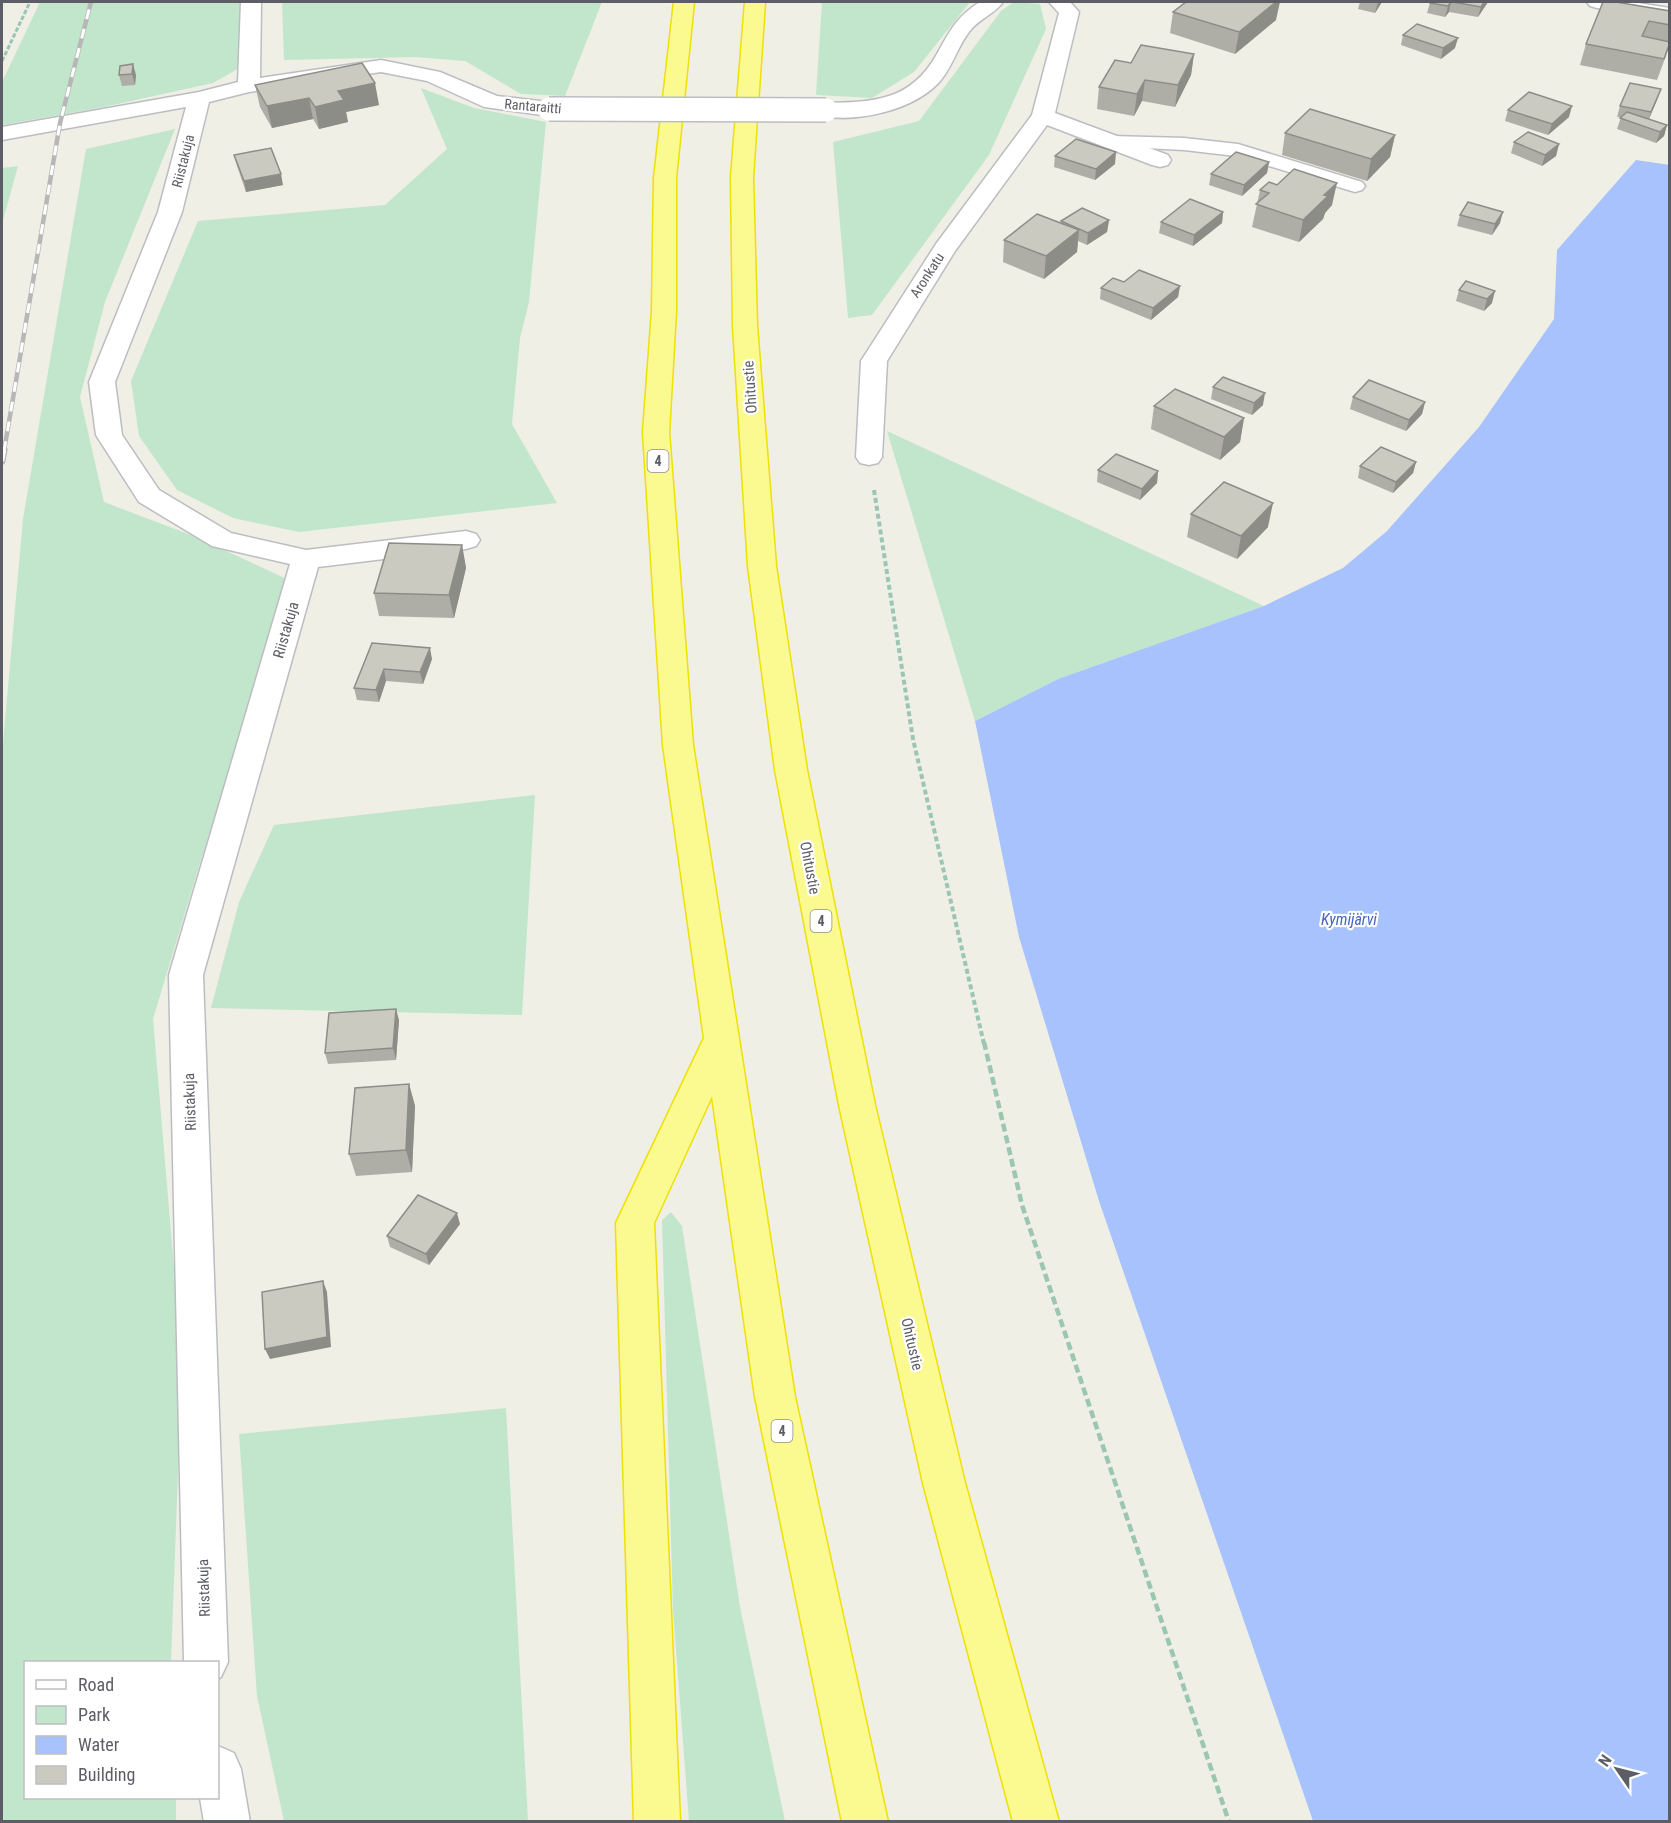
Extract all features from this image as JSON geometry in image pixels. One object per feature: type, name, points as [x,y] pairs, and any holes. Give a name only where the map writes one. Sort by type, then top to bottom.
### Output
[{"type":"highway","name":"4","points":[[684,2],[665,178],[664,311],[656,432],[678,745],[775,1397],[865,1821]]},
{"type":"highway","name":"Ohitustie","points":[[755,2],[742,177],[745,326],[762,566],[791,770],[857,1105],[942,1472],[1036,1821]]},
{"type":"highway","points":[[657,1821],[635,1223],[722,1037]]},
{"type":"street","points":[[249,86],[251,2]]},
{"type":"street","name":"Rantaraitti","points":[[2,133],[199,98],[249,86],[381,66],[433,76],[492,102],[549,109],[826,110],[873,108],[904,101],[929,80],[946,58],[959,31],[993,2]]},
{"type":"street","name":"Aronkatu","points":[[869,457],[874,361],[944,249],[1043,116],[1068,12],[1059,2]]},
{"type":"street","points":[[1597,2],[1670,14]]},
{"type":"street","name":"Riistakuja","points":[[199,98],[170,212],[102,382],[109,435],[149,496],[222,540],[306,559],[466,540]]},
{"type":"street","points":[[1043,116],[1160,160]]},
{"type":"street","name":"Riistakuja","points":[[206,1661],[186,975],[306,559]]},
{"type":"street","points":[[219,1775],[227,1821]]},
{"type":"lane","points":[[1112,142],[1184,144],[1238,150],[1355,186]]},
{"type":"path","points":[[2,61],[30,2]]},
{"type":"path","points":[[869,457],[913,739],[1022,1205],[1229,1821]]},
{"type":"green space","points":[[40,2],[240,2],[243,66],[213,83],[104,107],[2,125],[2,82]]},
{"type":"green space","points":[[282,2],[602,2],[565,96],[521,94],[465,61],[415,57],[284,60]]},
{"type":"green space","points":[[822,2],[970,2],[914,72],[872,98],[816,95]]},
{"type":"green space","points":[[1014,2],[1040,4],[1046,29],[989,155],[872,315],[848,318],[833,142],[919,121],[1001,11]]},
{"type":"green space","points":[[421,88],[474,108],[546,122],[529,302],[520,338],[512,424],[557,503],[299,532],[233,518],[177,490],[139,436],[131,381],[198,221],[385,205],[447,149]]},
{"type":"green space","points":[[175,129],[105,302],[80,397],[104,502],[196,537],[291,581],[200,863],[153,1019],[182,1363],[171,1661],[24,1661],[24,1799],[176,1799],[176,1821],[2,1822],[2,754],[23,519],[86,149]]},
{"type":"green space","points":[[18,166],[2,224],[2,168]]},
{"type":"green space","points":[[887,431],[1264,606],[1058,679],[975,721]]},
{"type":"green space","points":[[535,795],[522,1015],[211,1008],[239,902],[274,825]]},
{"type":"green space","points":[[671,1212],[682,1226],[740,1607],[785,1821],[689,1821],[673,1610],[662,1220]]},
{"type":"green space","points":[[506,1408],[528,1821],[284,1821],[257,1696],[239,1434]]},
{"type":"water","name":"Kymijärvi","points":[[1636,160],[1670,165],[1669,1821],[1313,1821],[1099,1201],[1019,937],[975,721],[1058,679],[1264,606],[1343,568],[1387,531],[1479,427],[1554,319],[1557,250]]},
{"type":"building","points":[[1186,2],[1276,2],[1239,32],[1173,12]]},
{"type":"building","points":[[1430,2],[1451,2],[1448,6]]},
{"type":"building","points":[[1453,2],[1484,2],[1481,7]]},
{"type":"building","points":[[1603,2],[1670,11],[1670,25],[1649,21],[1642,36],[1670,42],[1664,59],[1586,44]]},
{"type":"building","points":[[1417,24],[1458,38],[1443,48],[1403,35]]},
{"type":"building","points":[[1141,45],[1194,54],[1178,85],[1145,80],[1137,94],[1099,87],[1115,60],[1131,63]]},
{"type":"building","points":[[362,63],[375,83],[338,91],[344,100],[315,107],[309,98],[267,106],[255,85]]},
{"type":"building","points":[[133,64],[132,74],[119,75],[120,66]]},
{"type":"building","points":[[1630,83],[1661,89],[1651,112],[1620,106]]},
{"type":"building","points":[[1529,92],[1572,106],[1552,124],[1508,110]]},
{"type":"building","points":[[1310,109],[1395,135],[1371,159],[1285,133]]},
{"type":"building","points":[[1627,112],[1667,125],[1660,132],[1620,118]]},
{"type":"building","points":[[1528,132],[1559,144],[1545,155],[1514,142]]},
{"type":"building","points":[[1076,139],[1116,152],[1096,169],[1055,156]]},
{"type":"building","points":[[271,148],[281,174],[244,181],[234,155]]},
{"type":"building","points":[[1236,152],[1269,162],[1244,185],[1211,174]]},
{"type":"building","points":[[1294,169],[1337,183],[1324,195],[1328,196],[1303,220],[1256,204],[1269,193],[1260,190],[1269,182],[1277,185]]},
{"type":"building","points":[[1190,199],[1223,212],[1194,235],[1161,222]]},
{"type":"building","points":[[1468,202],[1503,212],[1495,224],[1460,215]]},
{"type":"building","points":[[1082,208],[1109,220],[1088,233],[1061,221]]},
{"type":"building","points":[[1037,214],[1079,230],[1046,256],[1004,240]]},
{"type":"building","points":[[1139,270],[1180,286],[1153,308],[1101,288],[1113,278],[1124,282]]},
{"type":"building","points":[[1466,281],[1495,291],[1487,299],[1459,290]]},
{"type":"building","points":[[1223,377],[1265,393],[1254,403],[1213,387]]},
{"type":"building","points":[[1369,380],[1425,402],[1409,420],[1353,397]]},
{"type":"building","points":[[1175,389],[1244,418],[1224,437],[1154,406]]},
{"type":"building","points":[[1381,447],[1416,462],[1396,482],[1360,466]]},
{"type":"building","points":[[1116,454],[1158,471],[1142,489],[1098,470]]},
{"type":"building","points":[[1224,482],[1273,503],[1241,536],[1191,514]]},
{"type":"building","points":[[389,543],[462,545],[449,595],[374,593]]},
{"type":"building","points":[[372,643],[430,648],[420,672],[384,669],[376,690],[354,688]]},
{"type":"building","points":[[396,1009],[393,1048],[325,1053],[329,1013]]},
{"type":"building","points":[[409,1084],[406,1150],[349,1154],[355,1088]]},
{"type":"building","points":[[418,1195],[457,1213],[426,1254],[387,1236]]},
{"type":"building","points":[[323,1281],[327,1337],[265,1349],[262,1292]]},
{"type":"railway","points":[[4,451],[60,123],[91,2]]},
{"type":"railway","points":[[2,461],[4,450]]}]
